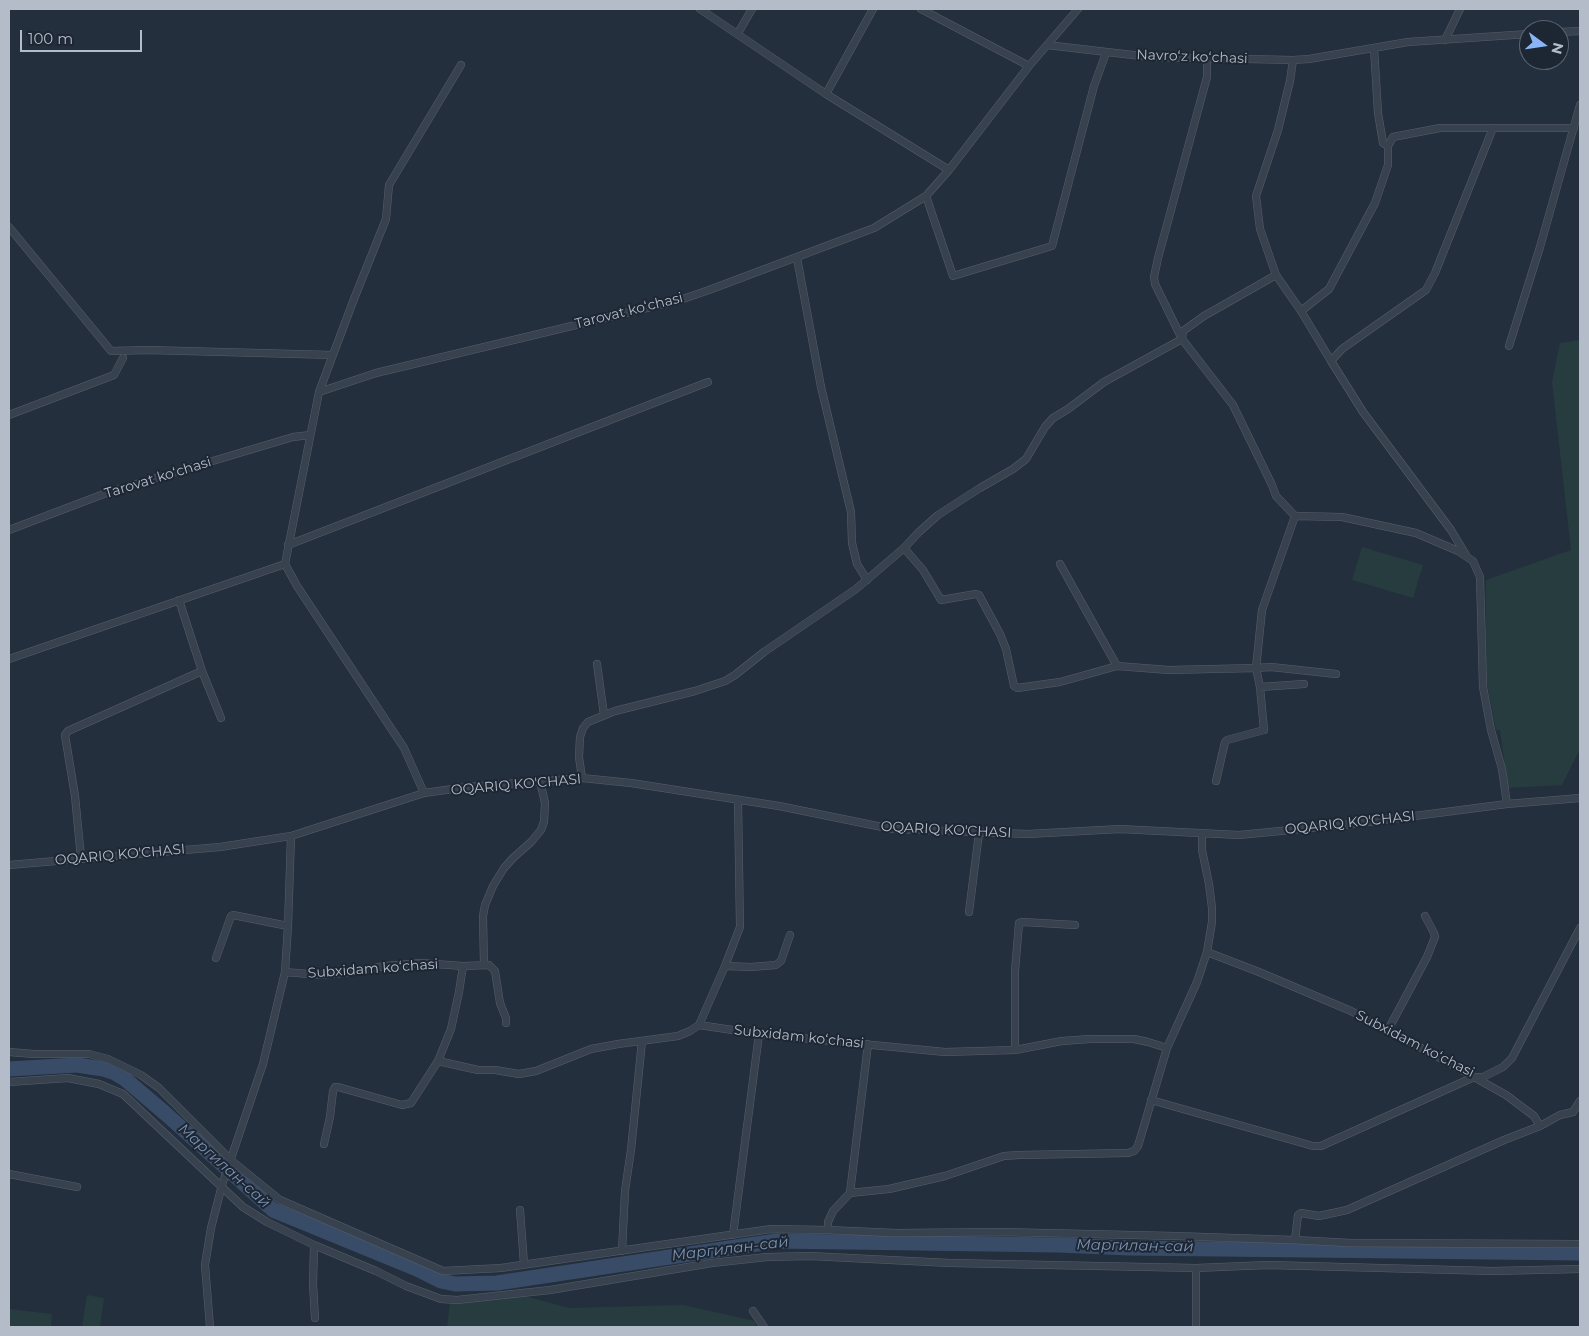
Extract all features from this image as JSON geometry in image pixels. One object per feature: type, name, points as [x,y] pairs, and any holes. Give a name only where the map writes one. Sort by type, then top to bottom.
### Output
[{"type":"street","points":[[700,9],[826,94],[949,170]]},
{"type":"street","points":[[738,33],[752,9]]},
{"type":"street","points":[[826,94],[874,9]]},
{"type":"street","points":[[921,9],[1029,66]]},
{"type":"street","points":[[1078,9],[1029,66],[949,170],[926,196],[953,276],[1052,246],[1094,86],[1106,53]]},
{"type":"street","points":[[1445,40],[1460,9]]},
{"type":"street","name":"Navroʻz koʻchasi","points":[[1047,45],[1150,57],[1293,60],[1408,42],[1519,35]]},
{"type":"street","points":[[1374,48],[1378,113],[1383,143],[1388,146]]},
{"type":"street","points":[[1207,58],[1207,77],[1154,277],[1155,284],[1182,339],[1233,405],[1276,496],[1295,516],[1342,518],[1416,533],[1458,551],[1472,561],[1480,577],[1483,687],[1491,730],[1502,769],[1507,804]]},
{"type":"street","points":[[1293,60],[1278,130],[1256,196],[1260,229],[1276,275],[1301,311],[1361,409],[1451,530],[1468,558]]},
{"type":"street","points":[[424,793],[404,748],[297,586],[285,564],[319,392],[386,220],[389,185],[461,65]]},
{"type":"street","points":[[1509,346],[1540,248],[1580,105]]},
{"type":"street","points":[[1301,311],[1329,289],[1375,203],[1388,165],[1388,146],[1393,137],[1440,128],[1574,128]]},
{"type":"street","points":[[1331,360],[1342,349],[1426,290],[1493,128]]},
{"type":"street","name":"Tarovat koʻchasi","points":[[319,392],[376,373],[680,300],[874,228],[926,196]]},
{"type":"street","points":[[9,227],[111,351],[148,350],[333,355]]},
{"type":"street","points":[[797,258],[821,387],[833,429],[851,512],[852,543],[857,564],[867,580]]},
{"type":"street","points":[[582,778],[579,757],[580,737],[583,728],[588,722],[650,701],[695,691],[725,681],[735,675],[764,652],[867,580],[938,515],[1026,460],[1045,427],[1054,418],[1104,382],[1182,339],[1184,331],[1197,321],[1276,275]]},
{"type":"street","points":[[9,415],[114,375],[123,358]]},
{"type":"street","points":[[288,545],[708,382]]},
{"type":"street","name":"Tarovat koʻchasi","points":[[9,530],[109,492],[293,436],[310,435]]},
{"type":"street","points":[[1216,781],[1225,742],[1264,730],[1260,687],[1256,668],[1262,610],[1295,516]]},
{"type":"street","points":[[904,548],[923,570],[941,600],[976,594],[979,596],[1000,634],[1006,649],[1014,686],[1017,688],[1060,682],[1117,666],[1169,670],[1271,667],[1336,674]]},
{"type":"street","points":[[9,659],[285,564]]},
{"type":"street","points":[[1060,564],[1117,666]]},
{"type":"street","points":[[179,600],[202,671],[221,718]]},
{"type":"street","points":[[598,664],[604,715]]},
{"type":"street","points":[[82,858],[75,796],[65,735],[68,731],[202,671]]},
{"type":"street","points":[[1260,687],[1304,684]]},
{"type":"street","name":"OQARIQ KO'CHASI","points":[[9,865],[220,847],[291,836],[424,793],[467,787],[582,778],[631,783],[779,806],[892,829],[1028,834],[1120,829],[1202,835],[1249,834],[1353,824],[1507,804],[1580,798]]},
{"type":"street","points":[[506,1023],[494,970],[488,965],[484,965],[483,916],[492,886],[504,868],[541,830],[544,822],[544,803],[540,781]]},
{"type":"street","points":[[438,1061],[478,1070],[495,1070],[519,1074],[536,1070],[591,1049],[678,1036],[699,1025],[740,927],[738,800]]},
{"type":"street","points":[[969,912],[979,833]]},
{"type":"street","points":[[850,1193],[890,1189],[946,1176],[1004,1156],[1128,1153],[1134,1151],[1138,1146],[1167,1048],[1207,952],[1212,922],[1212,908],[1202,850],[1202,835]]},
{"type":"street","points":[[210,1327],[205,1265],[211,1228],[222,1186],[232,1161],[263,1064],[285,972],[291,836]]},
{"type":"street","points":[[216,958],[228,919],[233,915],[288,926]]},
{"type":"street","points":[[1388,1030],[1427,957],[1435,937],[1425,916]]},
{"type":"street","points":[[1015,1050],[1015,971],[1019,923],[1075,925]]},
{"type":"street","name":"Subxidam koʻchasi","points":[[1207,952],[1319,996],[1388,1030],[1474,1078],[1483,1077],[1503,1067],[1512,1058],[1580,928]]},
{"type":"street","points":[[725,966],[751,967],[776,965],[781,961],[790,935]]},
{"type":"street","name":"Subxidam koʻchasi","points":[[285,972],[328,975],[421,963],[463,966],[484,965]]},
{"type":"street","points":[[324,1144],[335,1087],[402,1105],[411,1103],[438,1061],[450,1029],[463,966]]},
{"type":"street","name":"Subxidam koʻchasi","points":[[699,1025],[759,1034],[945,1052],[1015,1050],[1062,1041],[1090,1039],[1134,1039],[1167,1048]]},
{"type":"street","points":[[733,1235],[759,1034]]},
{"type":"street","points":[[622,1251],[625,1192],[642,1041]]},
{"type":"street","points":[[828,1230],[828,1222],[833,1211],[850,1193],[868,1044]]},
{"type":"street","points":[[9,1052],[90,1054],[108,1059],[141,1075],[159,1088],[232,1161],[280,1200],[443,1271],[501,1268],[771,1229],[896,1233],[1002,1232],[1146,1235],[1351,1243],[1580,1244]]},
{"type":"street","points":[[9,1082],[68,1078],[99,1084],[123,1094],[244,1207],[267,1222],[441,1300],[550,1290],[712,1263],[767,1257],[810,1256],[950,1263],[1196,1268],[1268,1265],[1492,1271],[1580,1269]]},
{"type":"street","points":[[1151,1100],[1313,1146],[1321,1146],[1474,1078],[1506,1095],[1534,1116],[1540,1126]]},
{"type":"street","points":[[1296,1240],[1298,1215],[1301,1213],[1319,1216],[1347,1210],[1453,1162],[1540,1126],[1560,1115],[1576,1112],[1580,1101]]},
{"type":"street","points":[[9,1174],[77,1187]]},
{"type":"street","points":[[520,1210],[524,1264]]},
{"type":"street","points":[[314,1244],[313,1284],[315,1318]]},
{"type":"street","points":[[1196,1268],[1196,1327]]},
{"type":"street","points":[[753,1311],[764,1327]]},
{"type":"green space","points":[[1580,340],[1580,749],[1562,785],[1508,788],[1500,730],[1496,730],[1485,674],[1486,580],[1571,550],[1552,382],[1560,343]]},
{"type":"green space","points":[[1362,547],[1423,565],[1413,598],[1352,580]]},
{"type":"green space","points":[[87,1295],[104,1298],[100,1327],[82,1327]]},
{"type":"green space","points":[[525,1296],[569,1308],[683,1305],[755,1321],[757,1327],[447,1327],[450,1303]]},
{"type":"green space","points":[[9,1309],[52,1314],[51,1327],[9,1327]]},
{"type":"waterway","name":"Маргилан-сай","points":[[9,1069],[77,1065],[115,1073],[125,1079],[166,1114],[273,1210],[417,1269],[441,1281],[455,1284],[497,1283],[776,1241],[1058,1245],[1130,1248],[1580,1253]]}]
